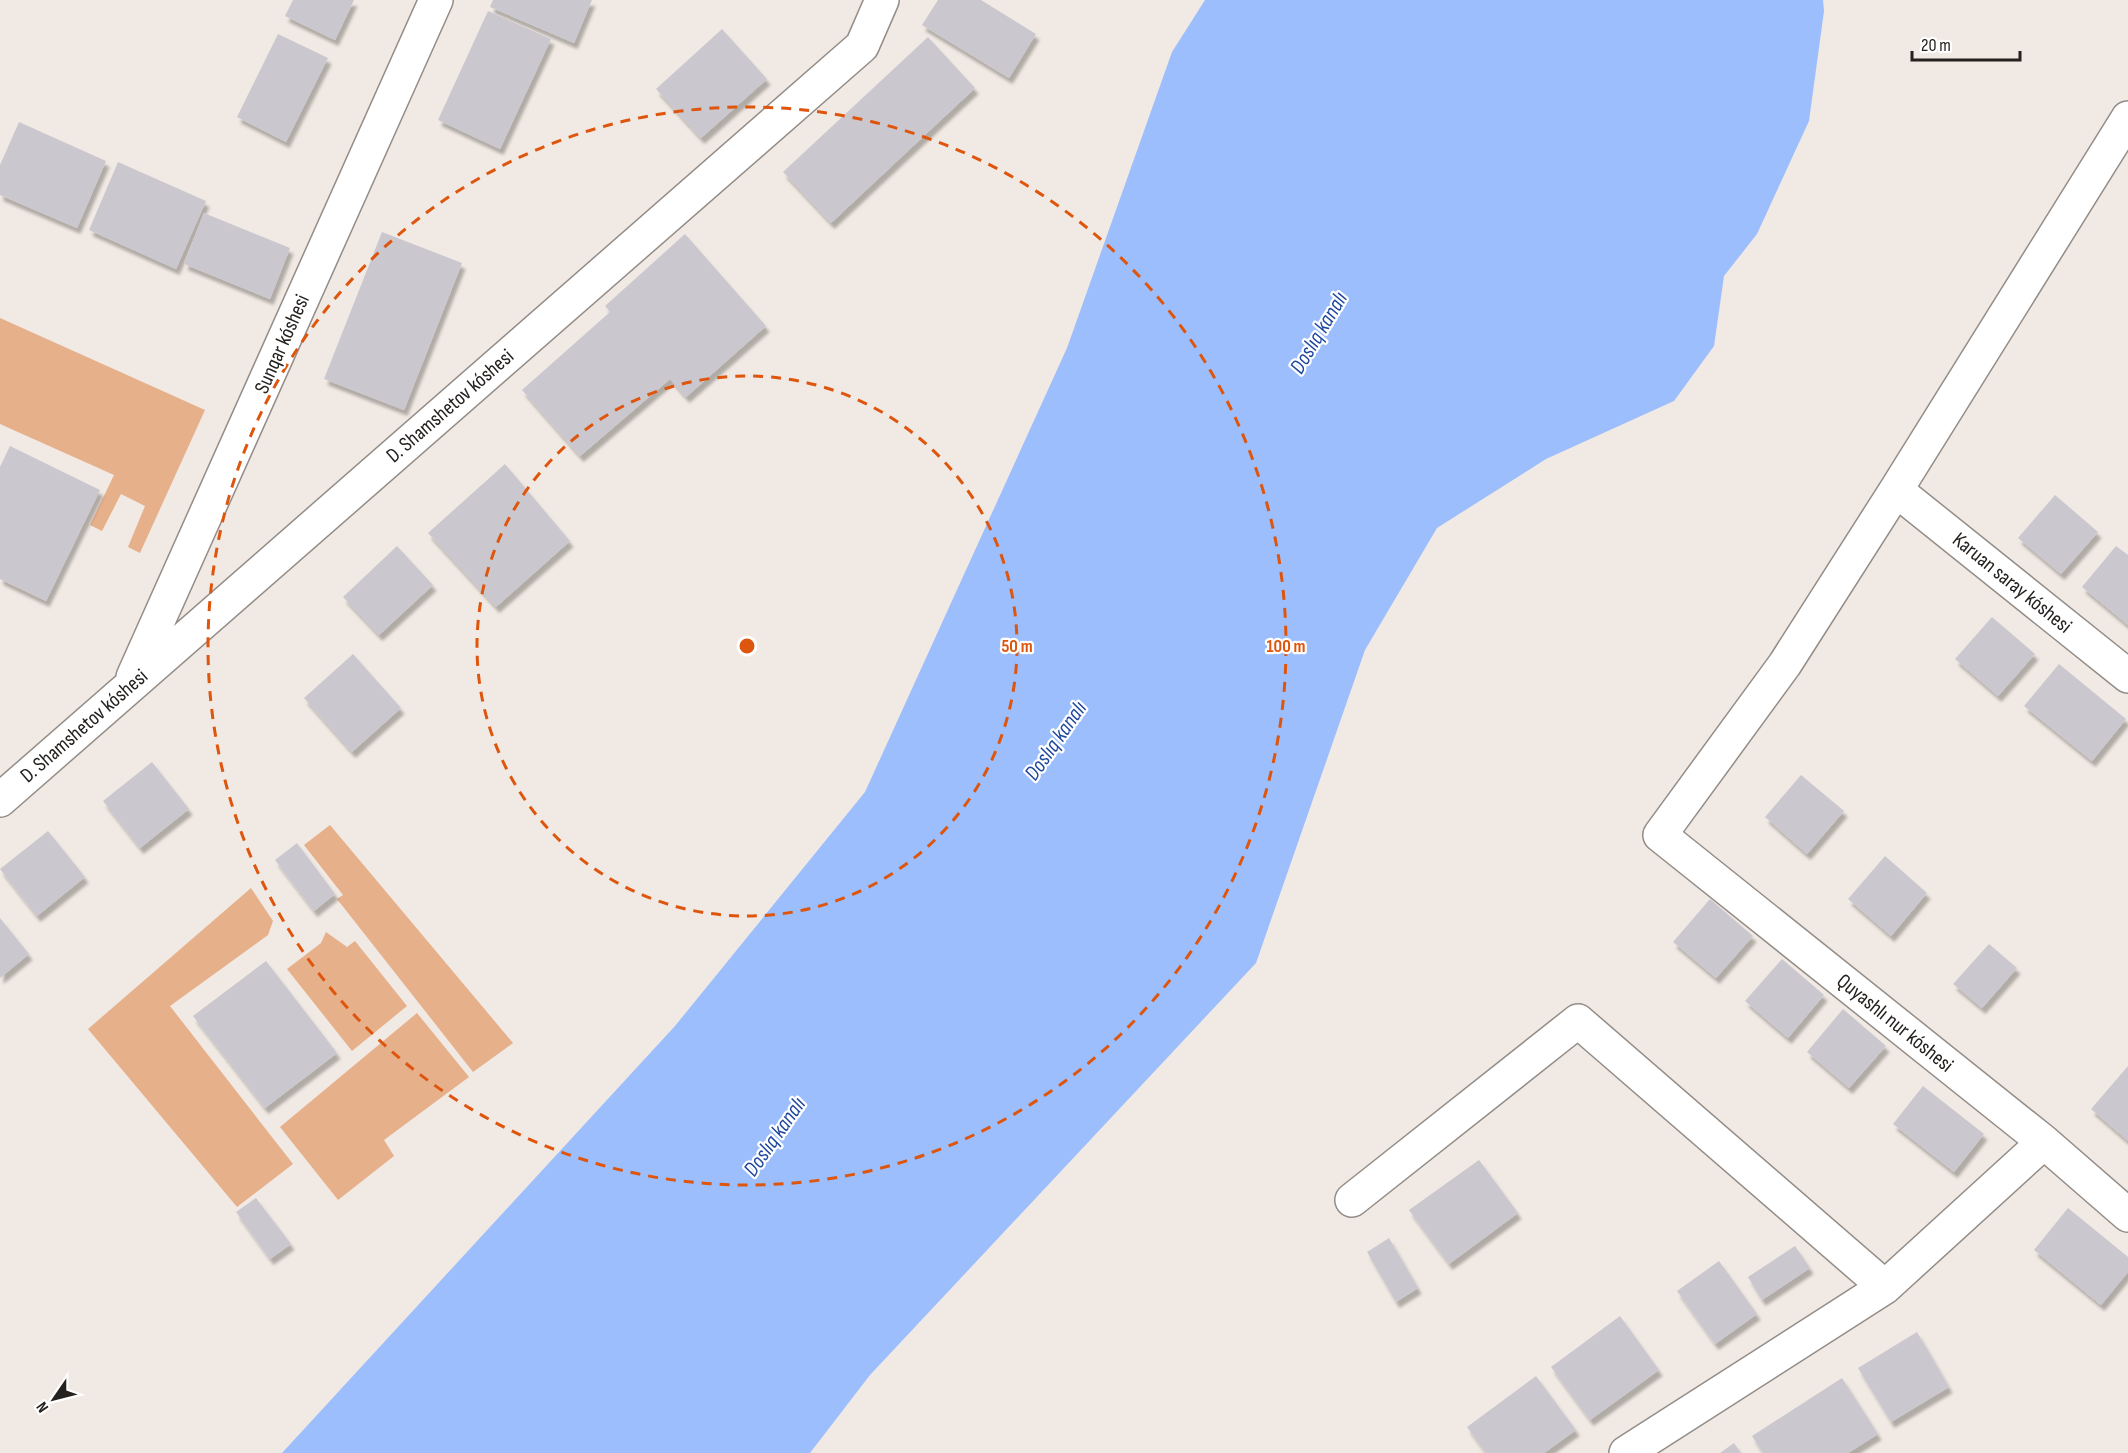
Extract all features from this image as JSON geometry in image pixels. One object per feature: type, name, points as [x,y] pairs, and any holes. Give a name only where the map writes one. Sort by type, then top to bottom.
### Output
[{"type":"street","name":"Sunqar kóshesi","points":[[128,688],[436,0]]},
{"type":"street","name":"D. Shamshetov kóshesi","points":[[0,800],[862,46],[882,0]]},
{"type":"street","points":[[1896,490],[2124,137]]},
{"type":"street","name":"Karuan saray kóshesi","points":[[1896,490],[2128,676]]},
{"type":"street","name":"Quyashlı nur kóshesi","points":[[1896,490],[1785,664],[1660,836],[2044,1142],[2128,1215]]},
{"type":"street","points":[[1352,1200],[1578,1021],[1885,1287]]},
{"type":"street","points":[[1626,1453],[1885,1287],[2044,1142]]},
{"type":"shaded area","points":[[0,318],[205,410],[140,553],[128,547],[145,506],[121,494],[102,531],[90,525],[114,475],[0,424]]},
{"type":"shaded area","points":[[330,825],[513,1043],[473,1072],[337,899],[343,895],[304,845]]},
{"type":"shaded area","points":[[251,888],[273,921],[268,935],[170,1006],[293,1164],[237,1207],[88,1029]]},
{"type":"shaded area","points":[[326,932],[347,947],[355,941],[407,1006],[352,1051],[287,969],[321,943]]},
{"type":"shaded area","points":[[417,1013],[469,1077],[384,1140],[394,1156],[338,1200],[280,1127]]},
{"type":"water","name":"Doslıq kanalı","points":[[1205,0],[1823,0],[1824,11],[1809,121],[1757,234],[1724,276],[1714,346],[1674,401],[1546,459],[1437,528],[1365,650],[1256,963],[870,1375],[810,1453],[282,1453],[675,1026],[865,792],[1067,348],[1172,52]]},
{"type":"building","points":[[293,0],[354,0],[335,40],[285,16]]},
{"type":"building","points":[[493,0],[592,0],[574,43],[490,7]]},
{"type":"building","points":[[938,0],[981,0],[1036,34],[1009,78],[922,25]]},
{"type":"building","points":[[488,11],[551,39],[500,149],[438,120]]},
{"type":"building","points":[[722,29],[767,79],[701,138],[656,89]]},
{"type":"building","points":[[278,34],[328,58],[286,142],[237,117]]},
{"type":"building","points":[[928,37],[975,88],[831,223],[783,172]]},
{"type":"building","points":[[19,122],[106,161],[77,228],[0,195],[0,165]]},
{"type":"building","points":[[118,162],[206,201],[176,269],[89,230]]},
{"type":"building","points":[[204,213],[290,248],[270,299],[184,264]]},
{"type":"building","points":[[382,232],[462,263],[404,410],[324,379]]},
{"type":"building","points":[[685,234],[766,326],[686,397],[670,379],[580,456],[522,390],[610,312],[605,306]]},
{"type":"building","points":[[10,446],[100,490],[46,601],[0,579],[0,467]]},
{"type":"building","points":[[505,464],[570,541],[496,607],[428,533]]},
{"type":"building","points":[[2055,495],[2098,532],[2061,574],[2018,538]]},
{"type":"building","points":[[397,546],[433,585],[379,635],[343,597]]},
{"type":"building","points":[[2116,546],[2128,555],[2128,625],[2082,587]]},
{"type":"building","points":[[1992,617],[2035,654],[1998,696],[1955,659]]},
{"type":"building","points":[[353,654],[401,708],[352,752],[304,698]]},
{"type":"building","points":[[2059,664],[2126,719],[2092,761],[2024,706]]},
{"type":"building","points":[[152,762],[189,809],[140,848],[103,801]]},
{"type":"building","points":[[1801,775],[1844,811],[1807,854],[1765,817]]},
{"type":"building","points":[[48,831],[85,877],[37,916],[0,869]]},
{"type":"building","points":[[297,843],[335,894],[314,911],[275,860]]},
{"type":"building","points":[[1885,856],[1927,893],[1891,936],[1848,899]]},
{"type":"building","points":[[1710,899],[1753,936],[1716,978],[1673,942]]},
{"type":"building","points":[[0,918],[29,954],[0,978]]},
{"type":"building","points":[[1989,944],[2017,968],[1982,1008],[1953,984]]},
{"type":"building","points":[[1782,959],[1824,995],[1788,1038],[1745,1001]]},
{"type":"building","points":[[266,961],[337,1053],[265,1108],[193,1016]]},
{"type":"building","points":[[1843,1009],[1886,1046],[1849,1088],[1807,1052]]},
{"type":"building","points":[[2128,1066],[2128,1141],[2091,1109]]},
{"type":"building","points":[[1923,1086],[1984,1134],[1954,1172],[1893,1124]]},
{"type":"building","points":[[1479,1160],[1518,1213],[1449,1264],[1409,1210]]},
{"type":"building","points":[[256,1198],[291,1244],[270,1259],[236,1212]]},
{"type":"building","points":[[2068,1208],[2128,1257],[2128,1272],[2101,1305],[2034,1250]]},
{"type":"building","points":[[1389,1238],[1418,1288],[1396,1302],[1367,1252]]},
{"type":"building","points":[[1795,1246],[1810,1268],[1762,1300],[1748,1277]]},
{"type":"building","points":[[1719,1261],[1757,1314],[1715,1344],[1677,1291]]},
{"type":"building","points":[[1620,1316],[1659,1370],[1590,1420],[1551,1367]]},
{"type":"building","points":[[1917,1332],[1949,1387],[1891,1422],[1858,1368]]},
{"type":"building","points":[[1536,1376],[1576,1430],[1544,1453],[1486,1453],[1467,1427]]},
{"type":"building","points":[[1842,1378],[1878,1434],[1848,1453],[1763,1453],[1752,1436]]},
{"type":"building","points":[[1734,1443],[1741,1453],[1720,1453]]}]
